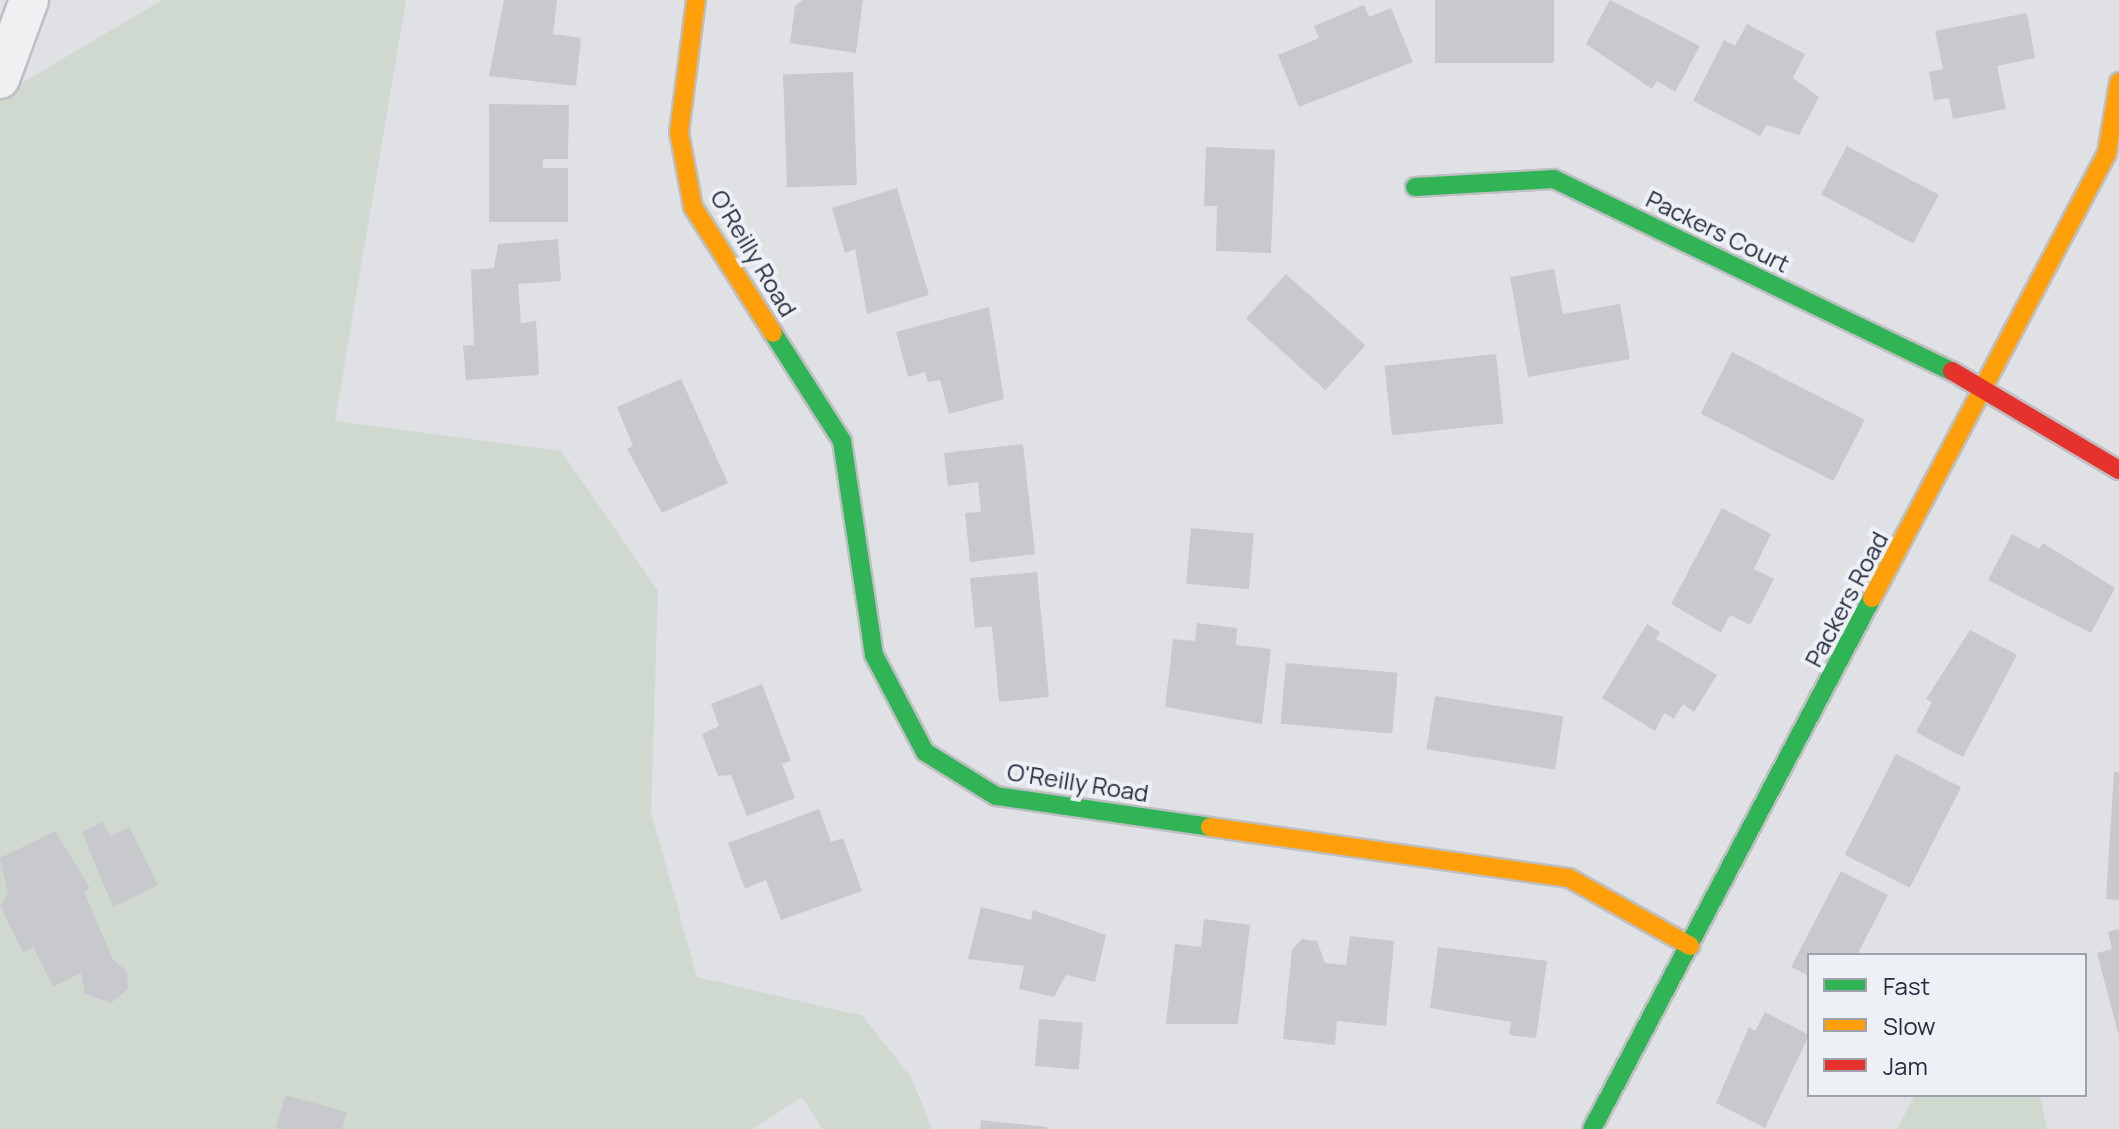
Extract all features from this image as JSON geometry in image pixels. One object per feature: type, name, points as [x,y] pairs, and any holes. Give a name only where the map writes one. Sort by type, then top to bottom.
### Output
[{"type":"street","points":[[0,79],[29,0]]},
{"type":"street","name":"O'Reilly Road","points":[[696,0],[679,132],[693,207],[842,441],[874,655],[925,752],[996,796],[1569,878],[1690,946]]},
{"type":"street","name":"Packers Road","points":[[1592,1129],[2107,153],[2119,82]]},
{"type":"street","name":"Packers Court","points":[[1415,187],[1554,179],[1986,387],[2119,470]]},
{"type":"shaded area","points":[[162,0],[406,0],[335,421],[561,451],[658,591],[651,812],[697,977],[863,1016],[912,1079],[932,1129],[822,1129],[802,1097],[753,1129],[0,1129],[0,96]]},
{"type":"shaded area","points":[[1914,1097],[2040,1097],[2047,1129],[1897,1129]]},
{"type":"building","points":[[504,0],[557,0],[553,34],[581,38],[576,86],[489,76]]},
{"type":"building","points":[[803,0],[863,0],[856,53],[790,43],[795,6]]},
{"type":"building","points":[[1435,0],[1554,0],[1554,63],[1435,63]]},
{"type":"building","points":[[1610,0],[1700,46],[1675,92],[1657,81],[1652,89],[1586,44]]},
{"type":"building","points":[[1364,5],[1369,17],[1391,8],[1413,62],[1299,107],[1278,55],[1319,38],[1314,26]]},
{"type":"building","points":[[2027,13],[2035,58],[1997,66],[2006,109],[1953,119],[1949,98],[1934,100],[1929,72],[1943,69],[1935,31]]},
{"type":"building","points":[[1747,24],[1805,54],[1793,78],[1819,97],[1799,135],[1767,125],[1760,136],[1693,101],[1724,40],[1735,46]]},
{"type":"building","points":[[853,72],[857,185],[787,187],[783,74]]},
{"type":"building","points":[[489,104],[569,105],[568,159],[543,159],[543,168],[568,168],[568,222],[489,222]]},
{"type":"building","points":[[1847,146],[1939,195],[1913,243],[1821,195]]},
{"type":"building","points":[[1206,147],[1275,150],[1271,253],[1216,251],[1217,206],[1204,206]]},
{"type":"building","points":[[897,188],[929,295],[867,314],[855,249],[845,253],[832,208]]},
{"type":"building","points":[[558,239],[561,281],[518,284],[521,323],[536,321],[539,375],[466,380],[463,346],[474,345],[471,270],[494,268],[498,244]]},
{"type":"building","points":[[1554,269],[1563,314],[1620,304],[1630,359],[1528,377],[1510,277]]},
{"type":"building","points":[[1286,274],[1366,346],[1325,390],[1246,319]]},
{"type":"building","points":[[989,307],[1004,399],[949,414],[940,380],[928,382],[925,372],[908,377],[896,332]]},
{"type":"building","points":[[1732,352],[1865,420],[1833,481],[1701,413]]},
{"type":"building","points":[[1496,354],[1503,424],[1392,435],[1385,366]]},
{"type":"building","points":[[681,379],[728,483],[662,513],[627,449],[633,446],[617,407]]},
{"type":"building","points":[[1023,444],[1035,554],[970,562],[965,513],[981,512],[978,482],[948,486],[944,453]]},
{"type":"building","points":[[1722,508],[1771,534],[1754,569],[1774,579],[1750,625],[1730,615],[1721,633],[1671,604]]},
{"type":"building","points":[[1191,528],[1254,533],[1249,589],[1186,584]]},
{"type":"building","points":[[2012,534],[2039,549],[2043,543],[2115,588],[2091,633],[1988,580]]},
{"type":"building","points":[[1037,572],[1049,697],[999,702],[992,626],[975,628],[970,578]]},
{"type":"building","points":[[1197,623],[1237,628],[1236,645],[1271,649],[1262,724],[1165,707],[1173,639],[1195,641]]},
{"type":"building","points":[[1647,624],[1660,632],[1656,639],[1717,675],[1694,712],[1683,704],[1674,719],[1664,713],[1655,731],[1602,698]]},
{"type":"building","points":[[1970,630],[2017,655],[1963,757],[1916,732],[1932,702],[1926,699]]},
{"type":"building","points":[[1286,663],[1398,673],[1392,734],[1281,724]]},
{"type":"building","points":[[762,684],[791,761],[782,764],[795,798],[747,816],[731,775],[718,776],[702,734],[719,726],[711,704]]},
{"type":"building","points":[[1435,696],[1563,716],[1555,770],[1427,749]]},
{"type":"building","points":[[1896,754],[1961,787],[1910,888],[1845,855]]},
{"type":"building","points":[[2114,772],[2119,772],[2119,900],[2106,899]]},
{"type":"building","points":[[819,809],[831,842],[843,838],[862,891],[781,920],[766,880],[745,889],[728,843]]},
{"type":"building","points":[[103,822],[110,836],[129,827],[158,885],[113,907],[82,832]]},
{"type":"building","points":[[55,831],[90,888],[84,891],[113,960],[127,971],[128,989],[111,1003],[85,994],[81,973],[53,987],[33,947],[23,952],[0,906],[8,893],[0,858]]},
{"type":"building","points":[[1841,871],[1888,895],[1858,953],[1807,953],[1807,975],[1791,967]]},
{"type":"building","points":[[981,907],[1031,920],[1033,910],[1106,935],[1095,982],[1066,975],[1054,997],[1019,989],[1024,966],[968,959]]},
{"type":"building","points":[[1204,919],[1250,925],[1238,1024],[1166,1024],[1175,944],[1201,947]]},
{"type":"building","points":[[2119,929],[2118,1033],[2097,953],[2112,949],[2108,932]]},
{"type":"building","points":[[1350,936],[1394,941],[1386,1026],[1337,1021],[1335,1045],[1283,1039],[1292,950],[1302,939],[1317,941],[1325,963],[1346,965]]},
{"type":"building","points":[[1438,947],[1547,961],[1536,1038],[1509,1035],[1511,1022],[1430,1008]]},
{"type":"building","points":[[1765,1012],[1807,1034],[1765,1128],[1716,1103],[1749,1027],[1755,1031]]},
{"type":"building","points":[[1039,1019],[1083,1023],[1079,1070],[1035,1066]]},
{"type":"building","points":[[285,1095],[347,1112],[342,1129],[276,1129]]},
{"type":"building","points":[[981,1120],[1047,1127],[1047,1129],[980,1129]]},
{"type":"traffic: fast","points":[[1415,187],[1554,179],[1952,371]]},
{"type":"traffic: fast","points":[[773,333],[842,441],[874,655],[925,752],[996,796],[1210,827]]},
{"type":"traffic: fast","points":[[1592,1129],[1872,598]]},
{"type":"traffic: slow","points":[[696,0],[679,132],[693,207],[773,333]]},
{"type":"traffic: slow","points":[[1872,598],[2107,153],[2119,82]]},
{"type":"traffic: slow","points":[[1210,827],[1569,878],[1690,946]]},
{"type":"traffic: jam","points":[[1952,371],[2119,470]]}]
